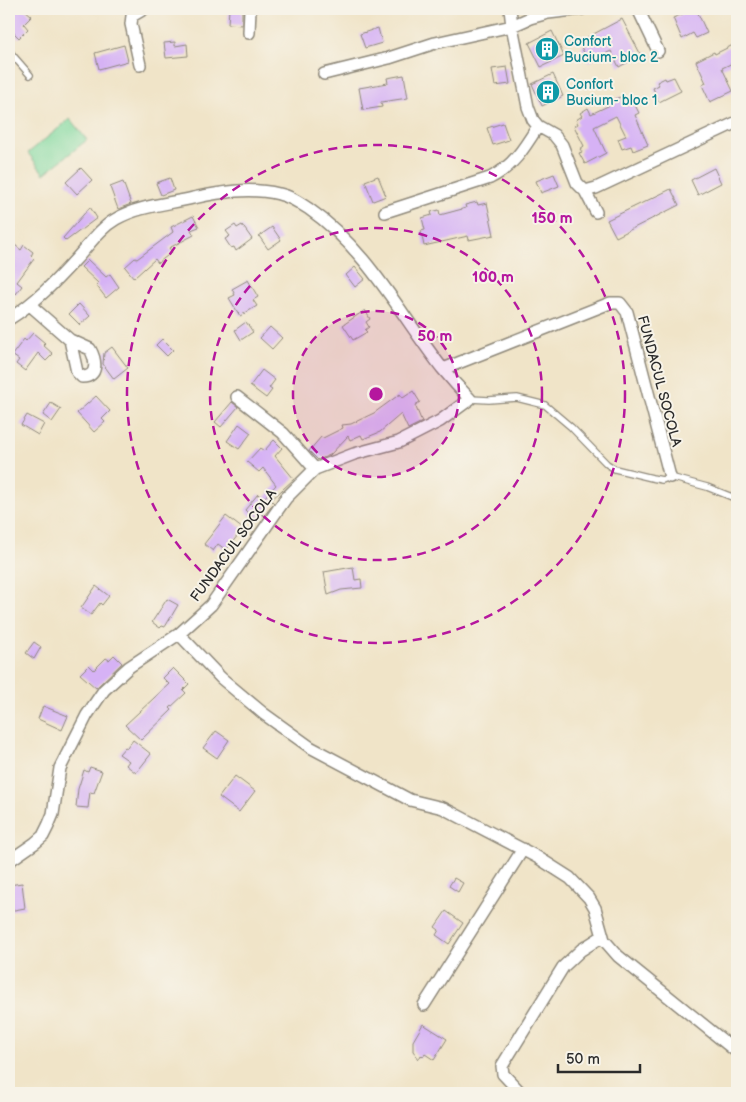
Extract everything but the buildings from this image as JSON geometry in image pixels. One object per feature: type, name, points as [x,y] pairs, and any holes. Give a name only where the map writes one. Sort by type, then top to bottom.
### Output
[{"type":"street","points":[[140,65],[130,24],[132,16],[144,9]]},
{"type":"street","points":[[249,33],[250,9]]},
{"type":"street","points":[[510,9],[528,107],[533,120],[538,126],[554,135],[562,145],[577,183],[585,191],[596,212]]},
{"type":"street","points":[[324,74],[389,58],[428,45],[512,26],[536,16],[582,9]]},
{"type":"street","points":[[638,9],[658,51]]},
{"type":"street","points":[[585,191],[596,188],[737,122]]},
{"type":"street","points":[[385,212],[490,178],[502,172],[519,154],[538,126]]},
{"type":"street","points":[[9,319],[43,294],[104,228],[116,219],[131,212],[210,195],[255,190],[281,194],[299,202],[321,218],[364,260],[443,369],[470,399]]},
{"type":"street","name":"FUNDACUL SOCOLA","points":[[443,369],[610,303],[620,303],[626,312],[670,477]]},
{"type":"street","points":[[30,305],[70,340]]},
{"type":"street","points":[[237,397],[283,433],[315,469]]},
{"type":"street","name":"FUNDACUL SOCOLA","points":[[9,861],[43,836],[53,814],[60,768],[87,714],[104,690],[129,667],[179,634],[211,604],[286,498],[315,469],[354,454],[399,442],[440,421],[470,399]]},
{"type":"street","points":[[179,634],[221,678],[264,714],[310,747],[410,800],[442,808],[537,856],[570,878],[583,890],[595,908],[603,936],[618,956],[737,1052]]},
{"type":"street","points":[[424,1005],[522,849]]},
{"type":"street","points":[[521,1093],[502,1074],[502,1066],[563,967],[581,950],[603,936]]},
{"type":"lane","points":[[9,51],[30,75]]},
{"type":"lane","points":[[470,399],[517,398],[545,405],[571,427],[607,464],[615,469],[662,480],[670,477],[708,487],[737,499]]},
{"type":"green space","points":[[70,119],[87,140],[44,174],[28,153]]},
{"type":"place","name":"Confort Bucium- bloc 2","points":[[547,49]]},
{"type":"place","name":"Confort Bucium- bloc 1","points":[[548,92]]}]
